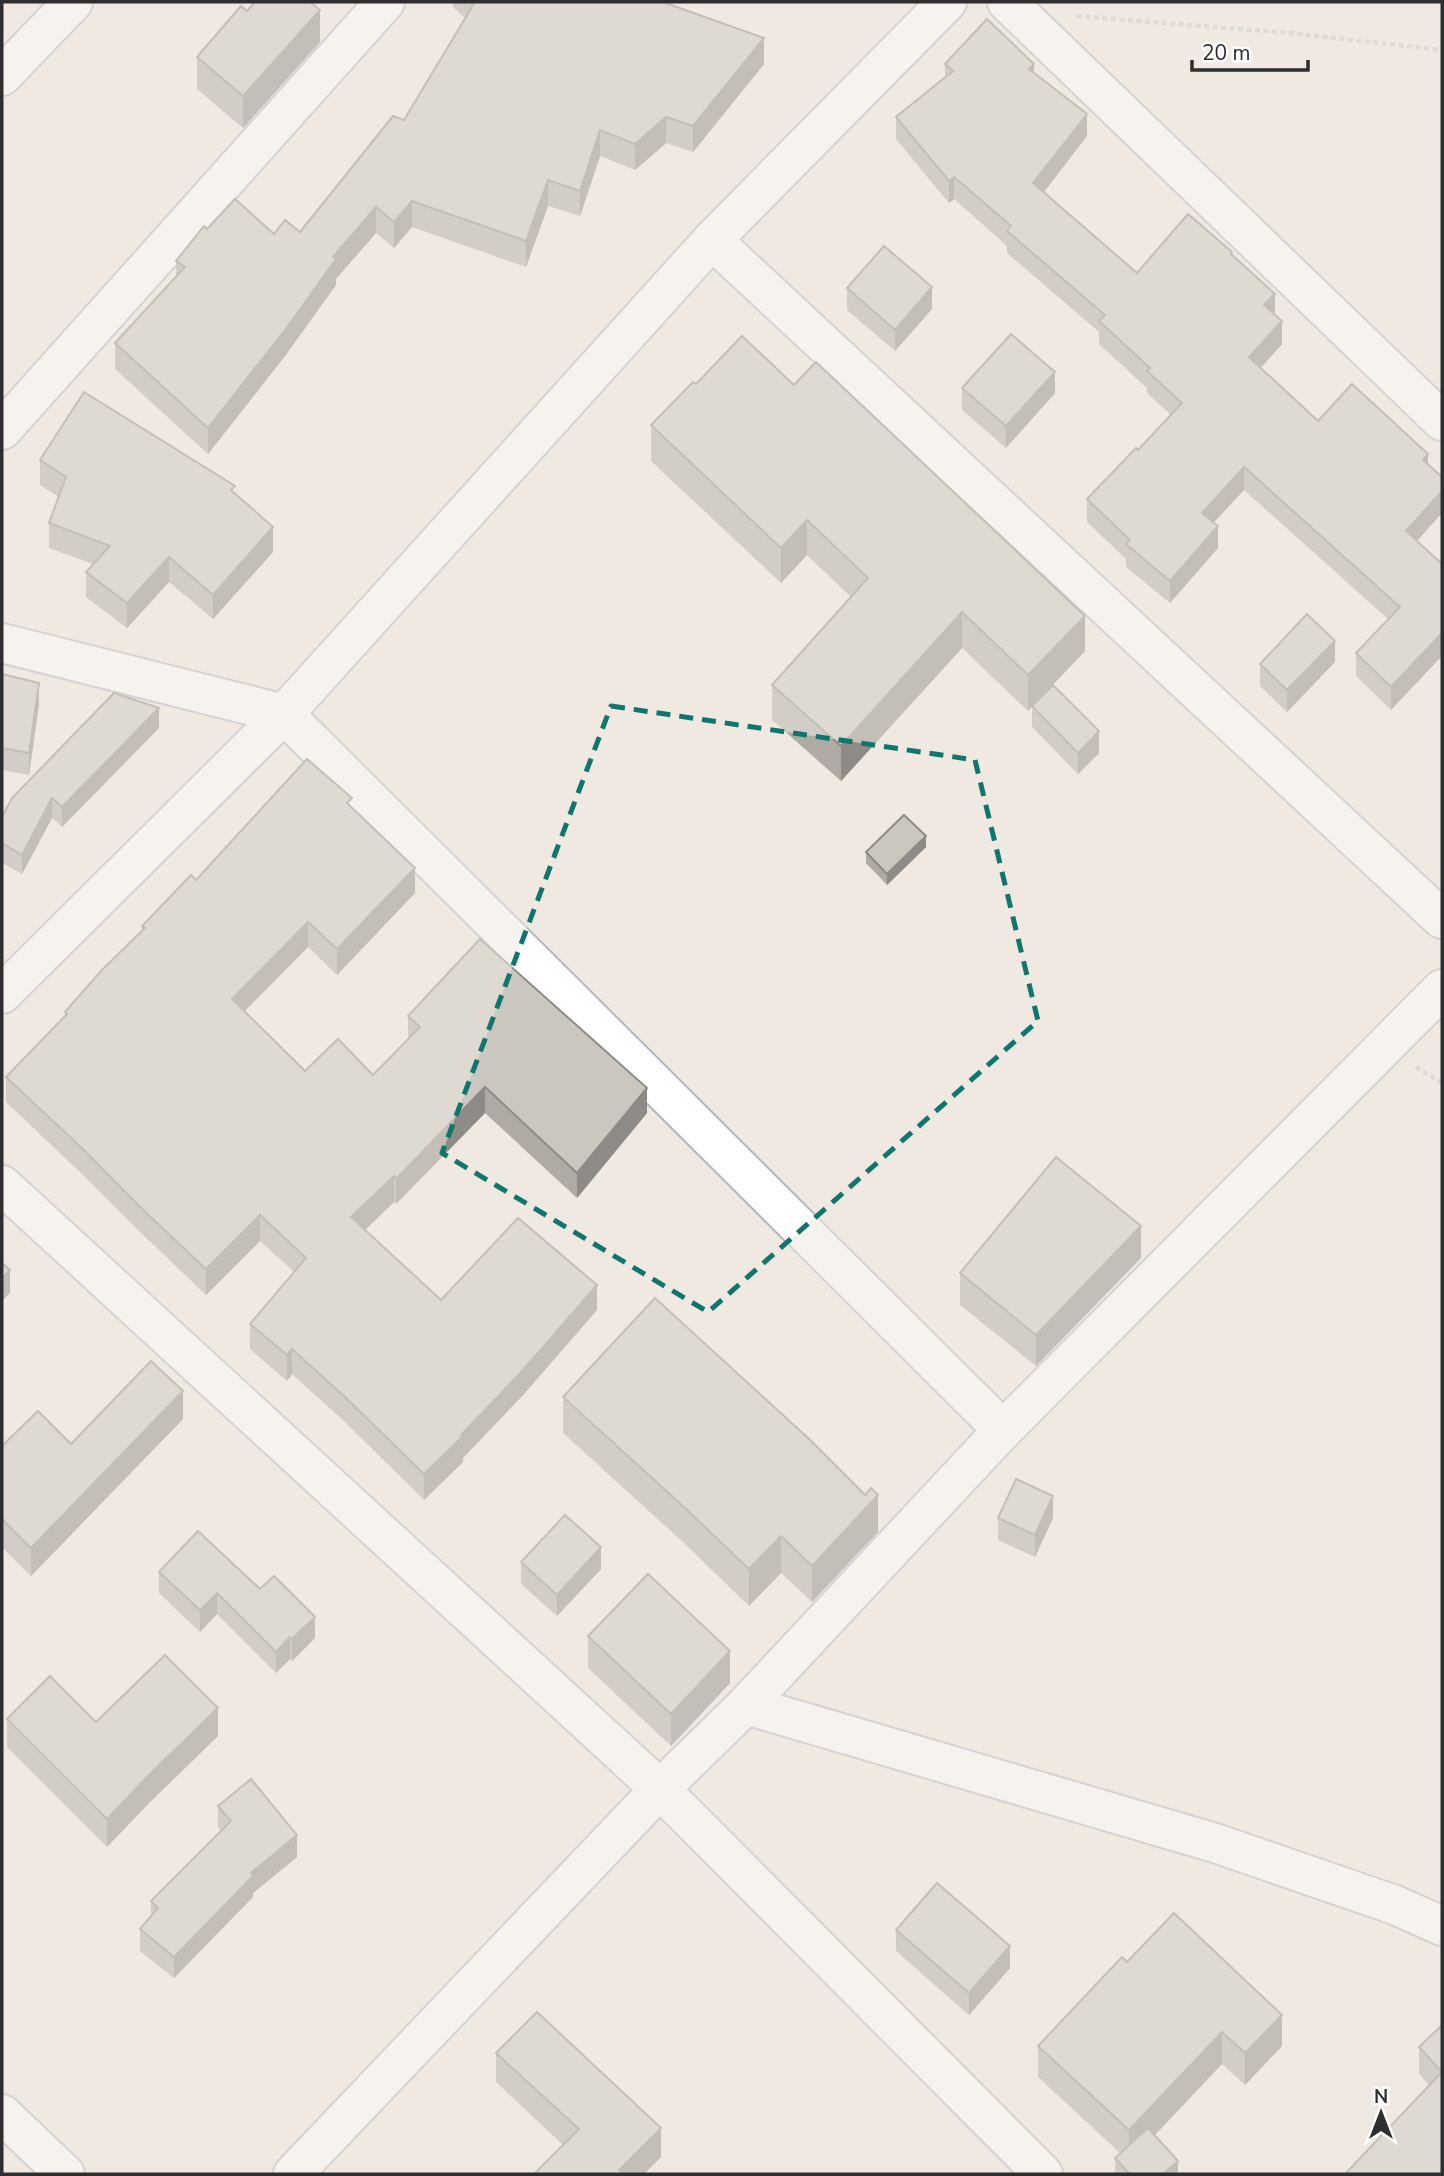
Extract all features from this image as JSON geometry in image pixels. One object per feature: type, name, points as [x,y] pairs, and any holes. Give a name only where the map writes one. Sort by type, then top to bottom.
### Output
[{"type":"street","points":[[2,430],[386,2]]},
{"type":"street","points":[[2,994],[284,714],[712,240],[947,2]]},
{"type":"street","points":[[2,76],[65,4]]},
{"type":"street","points":[[1012,6],[1442,421]]},
{"type":"street","points":[[712,240],[1442,919]]},
{"type":"street","points":[[2,643],[284,714],[1003,1430]]},
{"type":"street","points":[[293,2174],[660,1789],[746,1705],[1003,1430],[1442,989]]},
{"type":"street","points":[[2,1185],[660,1789],[1043,2174]]},
{"type":"street","points":[[746,1705],[1215,1843],[1395,1905],[1442,1926]]},
{"type":"street","points":[[2,2114],[65,2174]]},
{"type":"path","points":[[1012,6],[1442,50]]},
{"type":"highlighted area","points":[[611,706],[975,760],[1038,1021],[708,1312],[442,1153]]},
{"type":"building","points":[[255,2],[310,2],[320,10],[243,96],[197,57],[241,6],[247,11]]},
{"type":"building","points":[[475,2],[663,2],[764,38],[693,126],[666,117],[635,144],[600,130],[580,191],[548,180],[526,241],[412,201],[394,222],[376,207],[333,257],[336,259],[285,330],[208,428],[115,343],[185,267],[176,261],[204,226],[207,229],[235,199],[274,234],[285,220],[300,232],[393,116],[404,120]]},
{"type":"building","points":[[987,19],[1034,64],[1029,69],[1087,114],[1033,183],[1137,273],[1188,214],[1275,294],[1264,305],[1282,321],[1249,357],[1318,421],[1352,384],[1428,454],[1423,460],[1442,477],[1442,491],[1406,531],[1442,564],[1442,633],[1391,687],[1356,653],[1400,607],[1244,467],[1202,513],[1218,526],[1170,581],[1126,544],[1130,540],[1087,499],[1182,403],[1147,371],[1150,368],[1099,321],[1105,315],[1007,231],[1011,226],[954,177],[949,181],[896,117],[953,71],[945,64]]},
{"type":"building","points":[[884,246],[932,287],[895,330],[847,288]]},
{"type":"building","points":[[1011,334],[1055,372],[1006,426],[962,388]]},
{"type":"building","points":[[742,336],[794,385],[816,362],[1085,616],[1028,675],[962,612],[841,746],[772,685],[868,578],[807,520],[781,548],[651,425],[693,382],[696,384]]},
{"type":"building","points":[[84,392],[235,486],[231,490],[273,527],[213,595],[169,557],[127,603],[86,572],[110,546],[49,523],[66,477],[40,460]]},
{"type":"building","points":[[1307,614],[1335,641],[1287,690],[1260,664]]},
{"type":"building","points":[[2,674],[39,683],[29,753],[2,748]]},
{"type":"building","points":[[1053,685],[1099,731],[1078,753],[1032,706]]},
{"type":"building","points":[[114,693],[159,708],[62,807],[52,798],[22,855],[2,843],[2,817],[12,798]]},
{"type":"building","points":[[307,759],[352,798],[347,803],[415,868],[337,949],[308,922],[232,999],[305,1071],[338,1039],[373,1075],[420,1027],[408,1016],[480,939],[647,1088],[577,1173],[485,1087],[396,1179],[394,1176],[351,1217],[441,1300],[518,1218],[597,1285],[524,1369],[461,1435],[463,1436],[424,1474],[292,1349],[287,1355],[250,1324],[306,1258],[260,1215],[206,1269],[6,1077],[67,1014],[65,1012],[101,971],[145,928],[142,926],[191,875],[196,880]]},
{"type":"building","points":[[904,815],[926,836],[887,874],[866,852]]},
{"type":"building","points":[[1056,1157],[1141,1226],[1036,1335],[960,1273]]},
{"type":"building","points":[[2,1263],[10,1270],[2,1278]]},
{"type":"building","points":[[655,1298],[808,1438],[865,1495],[871,1488],[878,1495],[812,1566],[781,1536],[749,1569],[563,1397]]},
{"type":"building","points":[[151,1361],[183,1391],[31,1548],[2,1519],[2,1446],[38,1411],[71,1444]]},
{"type":"building","points":[[1016,1479],[1053,1496],[1035,1535],[998,1518]]},
{"type":"building","points":[[565,1515],[601,1547],[557,1595],[521,1562]]},
{"type":"building","points":[[198,1531],[260,1589],[274,1576],[315,1617],[276,1652],[217,1593],[200,1610],[159,1572]]},
{"type":"building","points":[[648,1574],[730,1651],[671,1714],[588,1636]]},
{"type":"building","points":[[165,1655],[218,1708],[107,1819],[7,1719],[50,1676],[96,1722]]},
{"type":"building","points":[[251,1779],[297,1835],[251,1873],[253,1876],[174,1957],[140,1929],[158,1908],[151,1901],[231,1821],[218,1806]]},
{"type":"building","points":[[937,1883],[1010,1946],[969,1993],[896,1930]]},
{"type":"building","points":[[1174,1913],[1282,2015],[1245,2053],[1222,2032],[1129,2130],[1038,2046],[1122,1957],[1127,1962]]},
{"type":"building","points":[[537,2012],[661,2128],[619,2170],[624,2174],[534,2174],[579,2129],[496,2053]]},
{"type":"building","points":[[1442,2025],[1442,2072],[1419,2047]]},
{"type":"building","points":[[1442,2072],[1442,2174],[1346,2173]]},
{"type":"building","points":[[1148,2128],[1178,2161],[1163,2174],[1130,2174],[1115,2158]]}]
